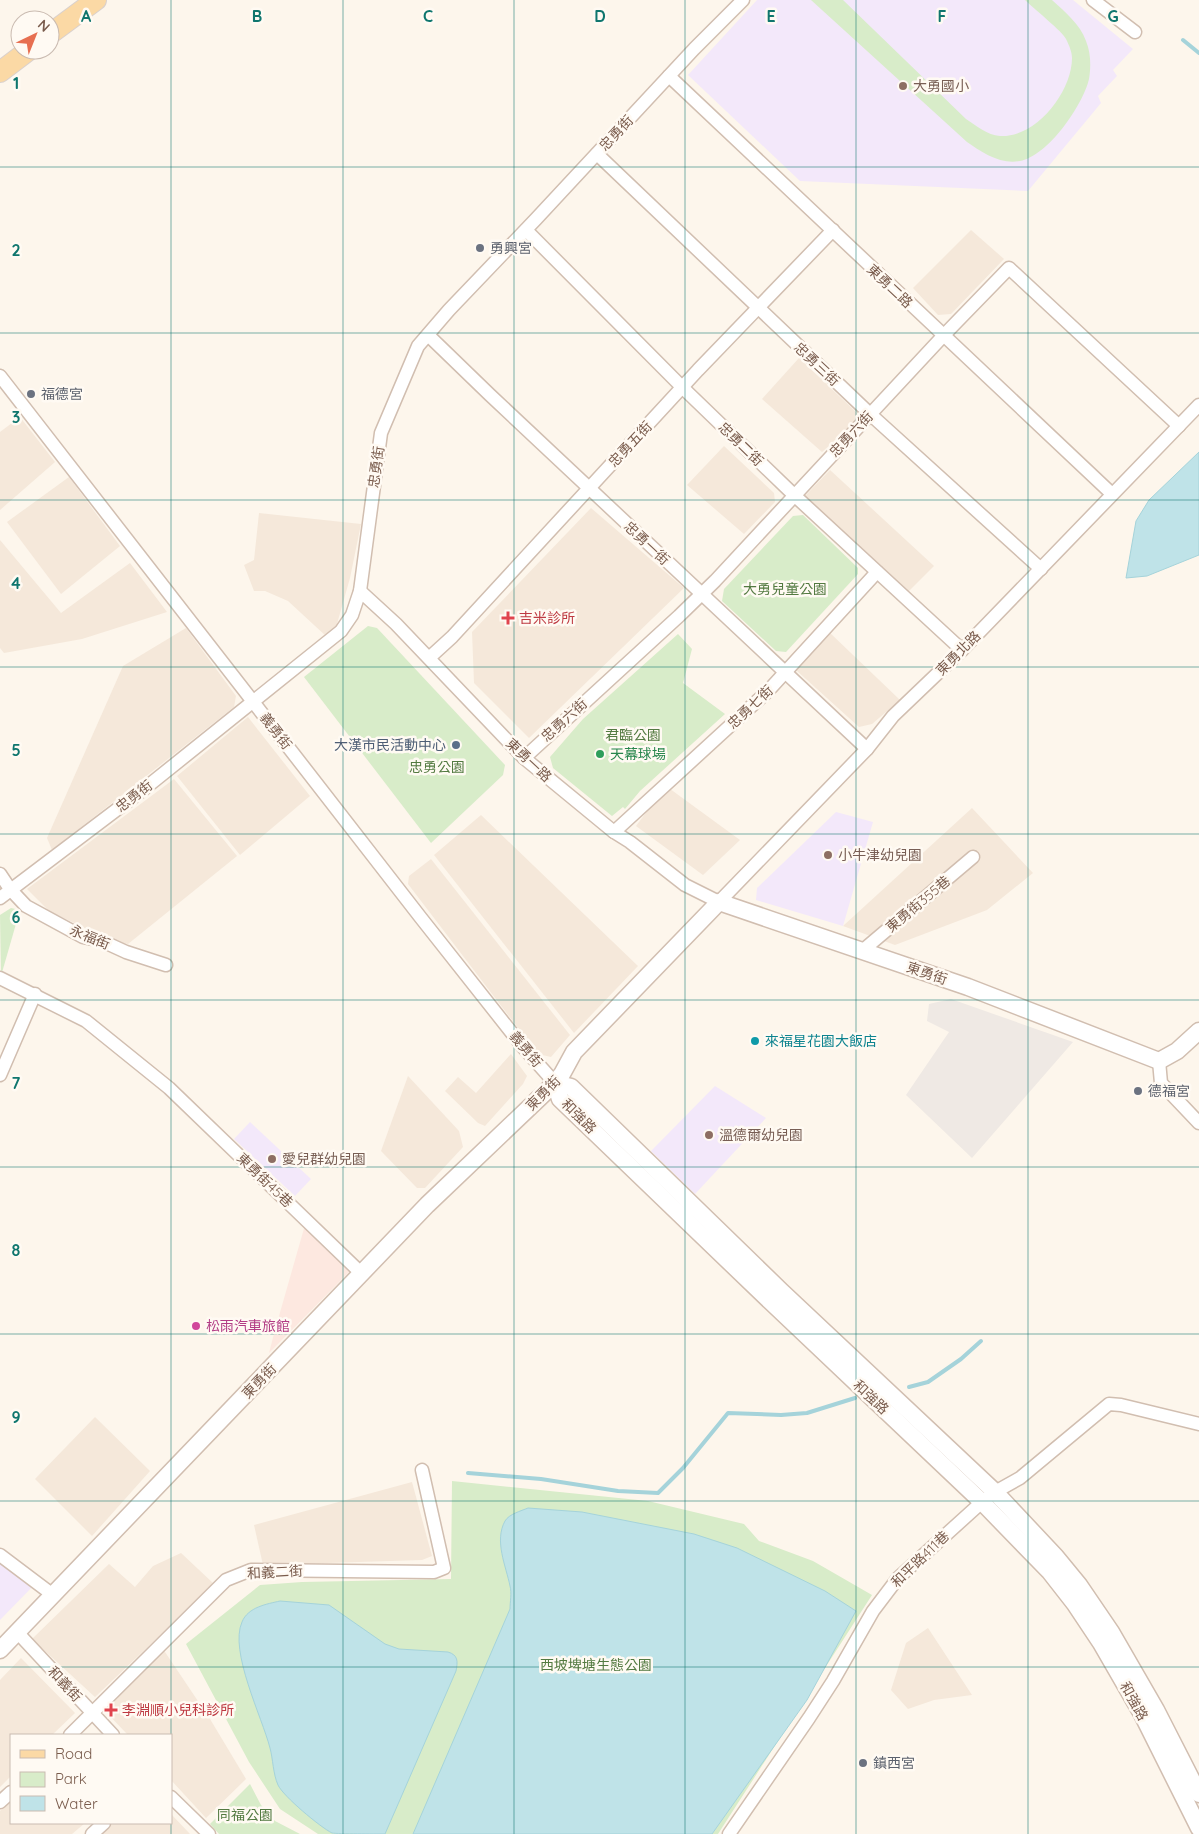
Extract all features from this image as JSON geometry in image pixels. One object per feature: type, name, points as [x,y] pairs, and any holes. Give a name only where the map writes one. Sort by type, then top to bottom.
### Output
[{"type":"main road","points":[[60,27],[96,0]]},
{"type":"main road","points":[[0,72],[16,60]]},
{"type":"street","name":"忠勇街","points":[[0,898],[144,788],[341,631],[352,615],[360,591],[381,433],[418,346],[669,76],[743,0]]},
{"type":"street","points":[[1093,0],[1135,32]]},
{"type":"street","name":"東勇二路","points":[[669,76],[1112,494]]},
{"type":"street","name":"忠勇三街","points":[[597,154],[870,414],[1041,569]]},
{"type":"street","name":"忠勇二街","points":[[526,230],[682,388],[794,495],[962,650]]},
{"type":"street","name":"忠勇五街","points":[[429,658],[452,637],[682,388],[833,230]]},
{"type":"street","name":"忠勇六街","points":[[524,758],[701,594],[1009,268],[1179,426]]},
{"type":"street","name":"忠勇一街","points":[[428,334],[701,594],[867,748]]},
{"type":"street","name":"義勇街","points":[[0,376],[523,1047],[555,1083]]},
{"type":"street","name":"東勇北路","points":[[719,902],[867,748],[892,716],[962,650],[1199,405]]},
{"type":"street","name":"忠勇七街","points":[[614,832],[768,691],[877,572]]},
{"type":"street","name":"東勇一路","points":[[360,591],[396,624],[524,758],[614,832],[630,842],[685,885],[719,902]]},
{"type":"street","name":"東勇街355巷","points":[[862,951],[973,857]]},
{"type":"street","name":"永福街","points":[[0,874],[10,889],[26,906],[83,937],[102,941],[126,952],[166,964]]},
{"type":"street","name":"東勇街","points":[[0,1650],[427,1205],[555,1083],[574,1052],[719,902],[968,987],[1159,1061]]},
{"type":"street","name":"東勇街45巷","points":[[0,978],[86,1021],[169,1088],[361,1273]]},
{"type":"street","points":[[0,1075],[35,994]]},
{"type":"street","points":[[1199,1031],[1177,1051],[1159,1061],[1161,1083],[1199,1123]]},
{"type":"street","name":"和強路","points":[[555,1083],[560,1099],[779,1309],[1056,1557],[1079,1585],[1110,1632],[1147,1694],[1199,1794]]},
{"type":"street","name":"和平路411巷","points":[[729,1834],[806,1724],[878,1604],[898,1578],[988,1497],[1020,1478],[1109,1404],[1199,1424]]},
{"type":"street","name":"和義二街","points":[[71,1734],[226,1580],[251,1570],[434,1572],[444,1568],[422,1470]]},
{"type":"street","name":"和強路","points":[[988,1497],[1050,1572],[1096,1636],[1142,1714],[1199,1828]]},
{"type":"street","points":[[0,1555],[53,1595]]},
{"type":"street","name":"和義街","points":[[17,1632],[112,1734]]},
{"type":"street","points":[[0,1802],[10,1793]]},
{"type":"street","points":[[172,1798],[209,1834]]},
{"type":"street","points":[[92,1834],[103,1824]]},
{"type":"shaded area","name":"大勇國小","points":[[757,0],[1073,0],[1133,49],[1113,70],[1117,76],[1098,96],[1101,103],[1028,191],[800,181],[688,75]]},
{"type":"shaded area","points":[[971,230],[1004,259],[951,314],[938,315],[913,288]]},
{"type":"shaded area","points":[[799,358],[857,413],[857,421],[822,452],[762,399]]},
{"type":"shaded area","points":[[20,417],[55,462],[0,510],[0,432]]},
{"type":"shaded area","points":[[724,446],[774,493],[775,502],[744,534],[687,485]]},
{"type":"shaded area","points":[[830,470],[934,566],[908,592],[805,496]]},
{"type":"shaded area","points":[[69,477],[120,546],[61,594],[7,522]]},
{"type":"shaded area","points":[[591,508],[684,588],[529,738],[474,683],[472,632]]},
{"type":"shaded area","points":[[259,513],[361,524],[350,578],[335,631],[327,637],[288,601],[265,591],[254,591],[244,565],[254,560]]},
{"type":"shaded area","points":[[0,540],[61,613],[130,563],[167,612],[82,639],[4,653],[0,648]]},
{"type":"shaded area","points":[[186,628],[236,696],[234,707],[52,850],[47,838],[123,666]]},
{"type":"shaded area","points":[[829,632],[900,700],[872,724],[859,727],[796,670]]},
{"type":"shaded area","points":[[248,717],[310,796],[240,855],[177,776]]},
{"type":"shaded area","points":[[174,779],[237,856],[128,944],[114,942],[49,911],[27,889]]},
{"type":"shaded area","points":[[666,786],[740,840],[703,875],[636,826]]},
{"type":"shaded area","points":[[972,808],[1033,873],[987,910],[895,945],[843,926]]},
{"type":"shaded area","name":"小牛津幼兒園","points":[[836,812],[873,822],[843,926],[756,900],[757,888]]},
{"type":"shaded area","points":[[481,815],[638,966],[574,1033],[434,855]]},
{"type":"shaded area","points":[[431,859],[570,1035],[551,1057],[538,1054],[408,884],[409,876]]},
{"type":"shaded area","points":[[951,999],[1073,1042],[972,1158],[906,1095],[949,1032],[927,1021],[929,1004]]},
{"type":"shaded area","points":[[511,1054],[527,1076],[523,1084],[485,1126],[478,1123],[445,1091],[458,1077],[476,1093]]},
{"type":"shaded area","points":[[408,1076],[459,1131],[463,1147],[425,1188],[417,1188],[381,1151]]},
{"type":"shaded area","name":"溫德爾幼兒園","points":[[715,1086],[766,1118],[695,1194],[651,1151]]},
{"type":"shaded area","name":"愛兒群幼兒園","points":[[250,1122],[311,1179],[295,1196],[234,1139]]},
{"type":"shaded area","points":[[305,1225],[351,1270],[269,1353],[275,1330]]},
{"type":"shaded area","points":[[95,1417],[150,1471],[92,1536],[35,1479]]},
{"type":"shaded area","points":[[412,1482],[432,1556],[422,1560],[263,1565],[254,1525]]},
{"type":"shaded area","points":[[181,1553],[214,1584],[95,1697],[32,1639],[109,1564],[135,1587],[153,1566]]},
{"type":"shaded area","points":[[0,1559],[35,1584],[0,1620]]},
{"type":"shaded area","points":[[928,1628],[972,1695],[934,1700],[908,1709],[891,1690],[906,1643]]},
{"type":"shaded area","points":[[163,1649],[210,1719],[246,1779],[206,1818],[172,1781],[172,1734],[127,1734],[105,1711]]},
{"type":"shaded area","points":[[21,1658],[75,1713],[53,1734],[10,1734],[10,1777],[0,1787],[0,1680]]},
{"type":"shaded area","points":[[10,1801],[10,1824],[84,1824],[72,1834],[0,1834],[0,1811]]},
{"type":"shaded area","points":[[172,1815],[190,1834],[97,1834],[109,1824],[172,1824]]},
{"type":"green space","points":[[811,0],[843,0],[966,119],[991,134],[1000,136],[1013,135],[1039,121],[1059,98],[1066,85],[1070,71],[1072,56],[1066,39],[1025,0],[1052,0],[1076,24],[1089,50],[1089,79],[1080,102],[1053,140],[1031,157],[1020,161],[1006,161],[985,153],[967,142]]},
{"type":"green space","name":"大勇兒童公園","points":[[803,515],[858,568],[858,574],[786,652],[776,651],[722,601],[724,589],[793,516]]},
{"type":"green space","name":"忠勇公園","points":[[368,626],[377,628],[505,765],[503,775],[431,843],[304,677]]},
{"type":"green space","name":"君臨公園","points":[[678,634],[692,649],[683,683],[725,714],[640,791],[625,809],[623,807],[612,816],[553,768],[550,757],[583,719]]},
{"type":"green space","points":[[11,908],[20,910],[1,976],[0,915]]},
{"type":"green space","name":"西坡埤塘生態公園","points":[[452,1481],[648,1501],[744,1524],[759,1541],[813,1561],[872,1595],[718,1834],[318,1834],[280,1809],[249,1762],[186,1644],[260,1585],[302,1582],[451,1579]]},
{"type":"green space","name":"同福公園","points":[[250,1784],[261,1805],[275,1821],[300,1834],[219,1834],[210,1824]]},
{"type":"water","points":[[1199,452],[1199,555],[1147,576],[1126,578],[1136,521],[1149,500]]},
{"type":"water","points":[[528,1508],[582,1512],[694,1534],[737,1548],[825,1591],[856,1611],[807,1700],[712,1834],[413,1834],[510,1609],[511,1589],[501,1545],[502,1529],[509,1516]]},
{"type":"water","points":[[280,1601],[329,1605],[385,1644],[399,1649],[448,1652],[454,1655],[456,1659],[456,1671],[385,1834],[332,1833],[302,1811],[278,1785],[270,1748],[243,1666],[239,1634],[242,1622],[249,1613],[258,1607]]},
{"type":"waterway","points":[[1183,40],[1199,53]]},
{"type":"waterway","points":[[909,1387],[928,1382],[961,1359],[981,1341]]},
{"type":"waterway","points":[[468,1473],[541,1479],[618,1491],[658,1493],[683,1468],[728,1413],[781,1415],[807,1413],[855,1398]]},
{"type":"place","name":"大勇國小","points":[[903,86]]},
{"type":"place","name":"勇興宮","points":[[480,248]]},
{"type":"place","name":"福德宮","points":[[31,394]]},
{"type":"place","name":"吉米診所","points":[[508,618]]},
{"type":"place","name":"大漢市民活動中心","points":[[456,745]]},
{"type":"place","name":"天幕球場","points":[[600,754]]},
{"type":"place","name":"小牛津幼兒園","points":[[828,855]]},
{"type":"place","name":"來福星花園大飯店","points":[[755,1041]]},
{"type":"place","name":"德福宮","points":[[1138,1091]]},
{"type":"place","name":"溫德爾幼兒園","points":[[709,1135]]},
{"type":"place","name":"愛兒群幼兒園","points":[[272,1159]]},
{"type":"place","name":"松雨汽車旅館","points":[[196,1326]]},
{"type":"place","name":"李淵順小兒科診所","points":[[111,1710]]},
{"type":"place","name":"鎮西宮","points":[[863,1763]]}]
